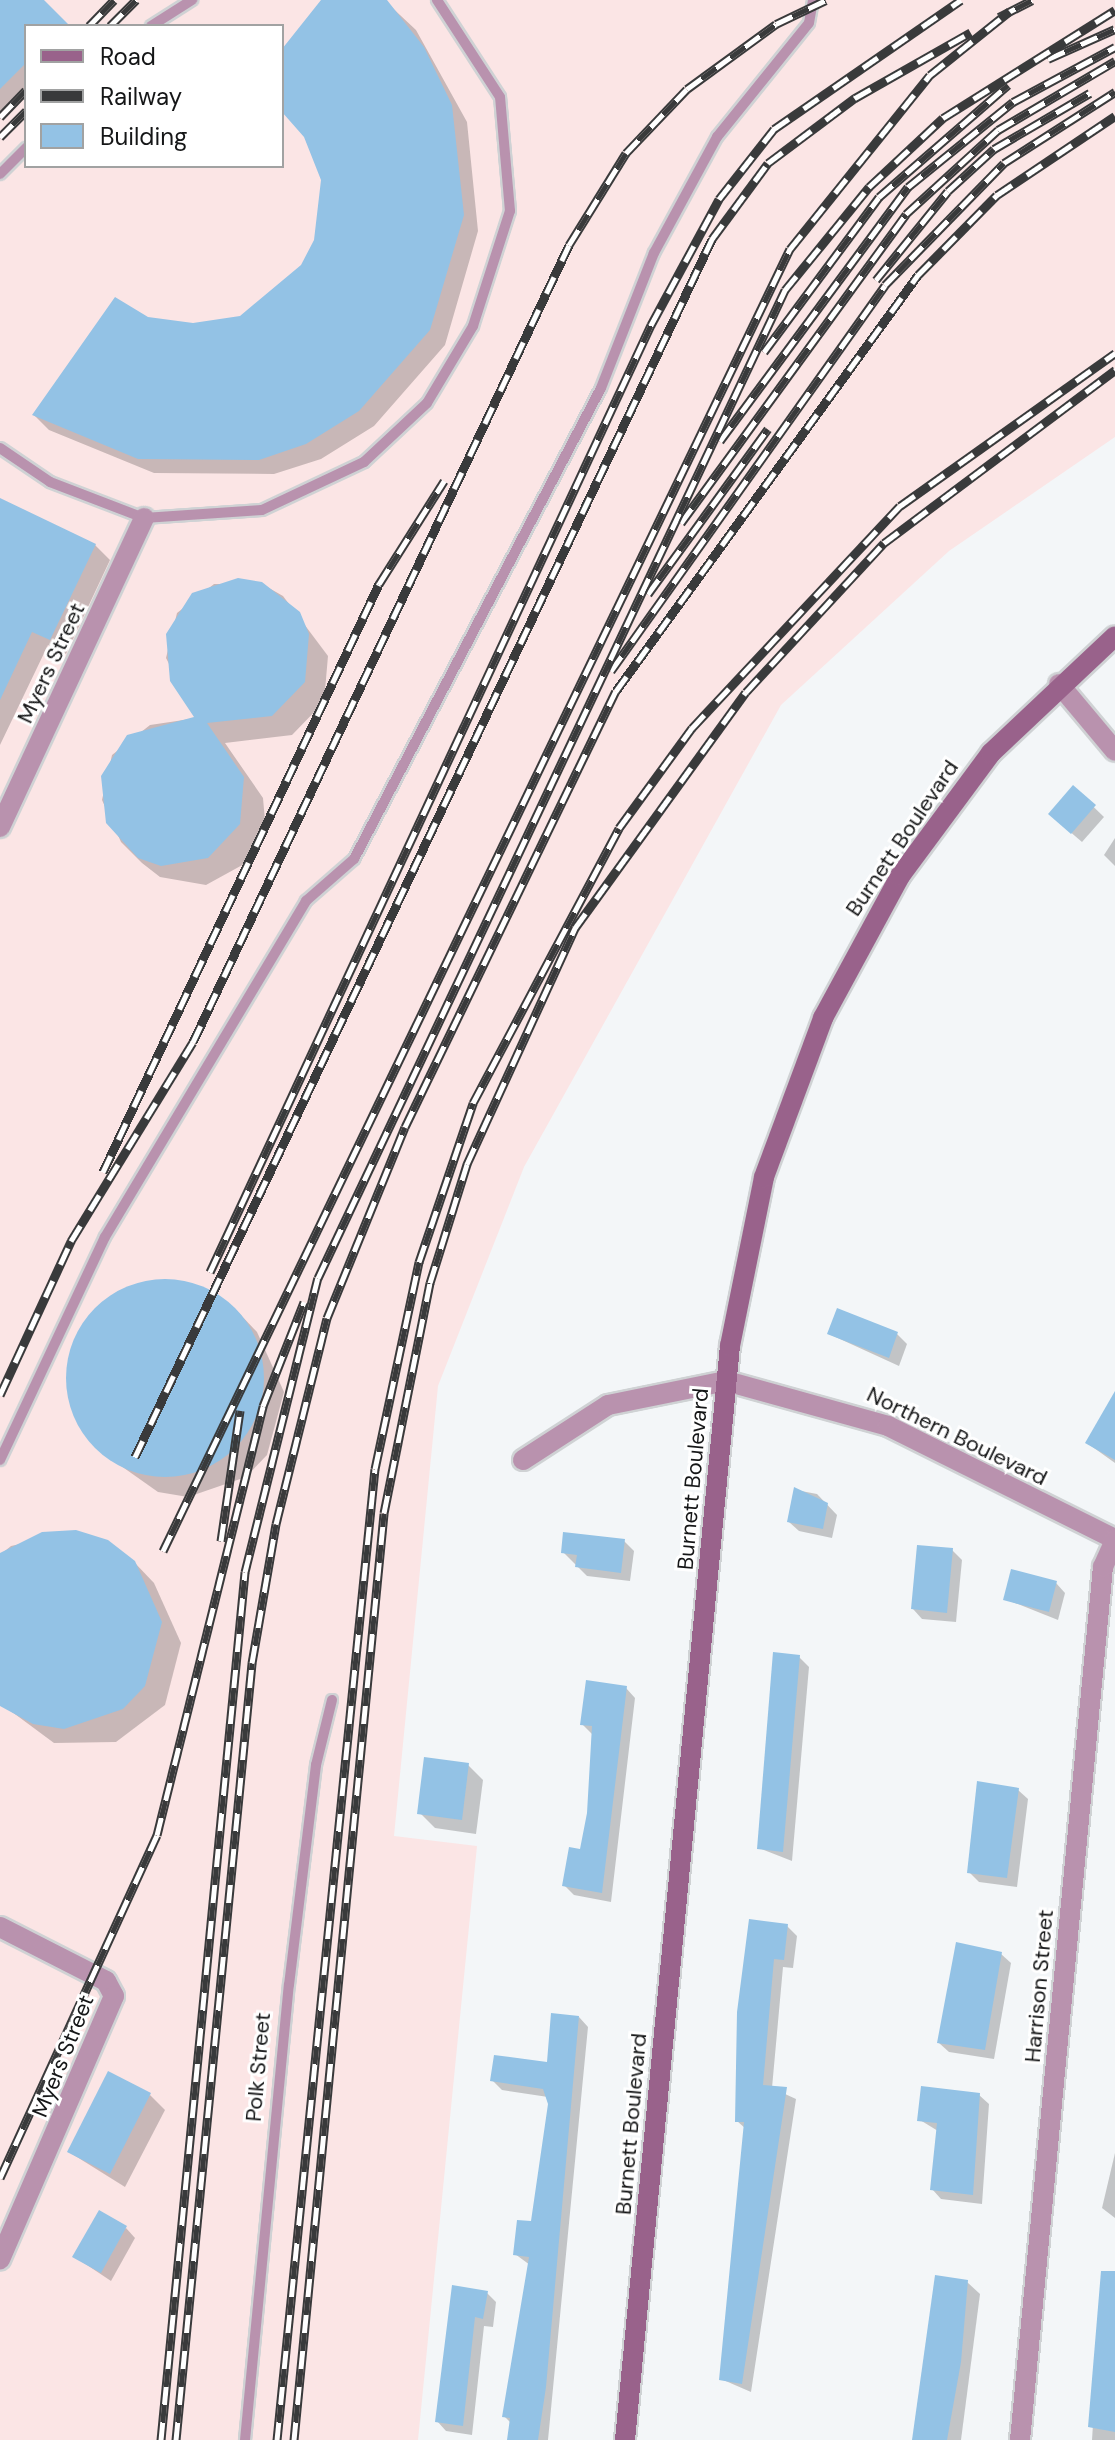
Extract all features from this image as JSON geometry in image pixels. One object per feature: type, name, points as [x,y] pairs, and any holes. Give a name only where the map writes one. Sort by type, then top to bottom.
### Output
[{"type":"main road","name":"Burnett Boulevard","points":[[625,2440],[726,1381],[764,1177],[842,976],[939,819],[1059,684],[1115,636]]},
{"type":"street","name":"Myers Street","points":[[0,827],[144,518]]},
{"type":"street","points":[[1059,684],[1115,751]]},
{"type":"street","points":[[523,1460],[608,1405],[726,1381]]},
{"type":"street","name":"Northern Boulevard","points":[[726,1381],[888,1426],[1115,1540]]},
{"type":"street","name":"Harrison Street","points":[[1020,2440],[1103,1567],[1115,1540]]},
{"type":"street","name":"Myers Street","points":[[0,1927],[106,1981],[114,1996],[0,2259]]},
{"type":"lane","points":[[154,24],[192,0]]},
{"type":"lane","points":[[0,448],[50,482],[144,518],[262,510],[364,462],[427,403],[473,326],[510,211],[500,97],[437,0]]},
{"type":"lane","points":[[0,1460],[105,1237],[306,901],[354,859],[601,388],[654,253],[717,137],[809,23],[813,0]]},
{"type":"lane","points":[[0,174],[24,150]]},
{"type":"lane","name":"Polk Street","points":[[245,2440],[289,1985],[316,1765],[332,1700]]},
{"type":"shaded area","points":[[0,0],[1115,0],[1115,437],[949,551],[781,705],[524,1167],[438,1386],[394,1836],[477,1846],[418,2440],[0,2440]]},
{"type":"building","points":[[0,0],[44,0],[68,24],[24,24],[24,65],[0,89]]},
{"type":"building","points":[[321,0],[387,0],[424,47],[452,105],[464,215],[430,330],[359,411],[306,444],[259,460],[138,459],[32,415],[115,297],[148,317],[193,323],[240,316],[301,265],[314,240],[321,180],[304,137],[284,114],[284,46]]},
{"type":"building","points":[[0,498],[96,544],[50,640],[32,632],[0,700]]},
{"type":"building","points":[[238,578],[262,582],[300,612],[309,634],[305,682],[272,716],[207,723],[244,777],[240,824],[208,858],[161,866],[138,858],[106,823],[101,776],[127,735],[194,717],[170,681],[166,634],[192,593]]},
{"type":"building","points":[[1073,785],[1096,805],[1071,834],[1048,814]]},
{"type":"building","points":[[165,1279],[203,1287],[235,1308],[256,1340],[264,1378],[256,1416],[235,1448],[203,1469],[165,1477],[127,1469],[95,1448],[74,1416],[66,1378],[74,1340],[95,1308],[127,1287]]},
{"type":"building","points":[[837,1308],[898,1332],[889,1358],[827,1334]]},
{"type":"building","points":[[1115,1391],[1115,1460],[1085,1443]]},
{"type":"building","points":[[794,1487],[828,1503],[823,1529],[787,1522]]},
{"type":"building","points":[[76,1530],[108,1540],[135,1561],[162,1622],[145,1686],[123,1709],[64,1729],[33,1724],[0,1706],[0,1553],[42,1532]]},
{"type":"building","points":[[563,1532],[625,1539],[621,1573],[575,1567],[577,1555],[561,1553]]},
{"type":"building","points":[[917,1545],[953,1548],[947,1613],[911,1609]]},
{"type":"building","points":[[1011,1569],[1057,1581],[1049,1612],[1003,1600]]},
{"type":"building","points":[[773,1652],[800,1655],[783,1852],[757,1849]]},
{"type":"building","points":[[586,1680],[627,1686],[602,1893],[562,1886],[569,1847],[580,1849],[587,1813],[592,1726],[580,1725]]},
{"type":"building","points":[[424,1757],[469,1763],[462,1820],[417,1814]]},
{"type":"building","points":[[977,1781],[1019,1788],[1007,1878],[967,1873]]},
{"type":"building","points":[[749,1919],[788,1924],[784,1960],[774,1959],[763,2085],[787,2087],[742,2384],[719,2380],[744,2122],[735,2122],[737,2012]]},
{"type":"building","points":[[956,1942],[1002,1952],[985,2050],[937,2043]]},
{"type":"building","points":[[551,2013],[579,2016],[546,2387],[538,2440],[507,2440],[510,2418],[502,2417],[529,2257],[513,2255],[517,2220],[531,2221],[548,2104],[543,2089],[490,2081],[494,2055],[547,2062]]},
{"type":"building","points":[[108,2071],[151,2093],[110,2174],[67,2152]]},
{"type":"building","points":[[921,2086],[980,2093],[973,2195],[930,2190],[937,2123],[917,2121]]},
{"type":"building","points":[[99,2210],[127,2226],[101,2273],[72,2257]]},
{"type":"building","points":[[1101,2271],[1115,2271],[1115,2432],[1088,2427]]},
{"type":"building","points":[[935,2275],[968,2280],[961,2362],[947,2440],[912,2440]]},
{"type":"building","points":[[452,2285],[488,2291],[483,2319],[475,2317],[463,2426],[435,2422]]},
{"type":"railway","points":[[91,24],[114,0]]},
{"type":"railway","points":[[112,24],[136,0]]},
{"type":"railway","points":[[0,1395],[71,1241],[193,1042],[569,245],[626,153],[687,89],[776,24],[826,0]]},
{"type":"railway","points":[[210,1272],[651,325],[719,199],[774,129],[961,0]]},
{"type":"railway","points":[[999,17],[1032,0]]},
{"type":"railway","points":[[161,2440],[245,1572],[318,1278],[785,290],[869,187],[943,118],[1115,10]]},
{"type":"railway","points":[[163,1551],[790,249],[930,75],[1010,11]]},
{"type":"railway","points":[[1048,59],[1115,29]]},
{"type":"railway","points":[[135,1457],[712,239],[768,163],[855,98],[971,32]]},
{"type":"railway","points":[[720,441],[908,187],[1013,102],[1115,47]]},
{"type":"railway","points":[[681,523],[906,214],[998,130],[1115,61]]},
{"type":"railway","points":[[764,352],[879,197],[1008,85]]},
{"type":"railway","points":[[0,117],[24,92]]},
{"type":"railway","points":[[611,671],[885,285],[1004,163],[1115,92]]},
{"type":"railway","points":[[876,280],[948,191],[994,149],[1090,93]]},
{"type":"railway","points":[[0,137],[24,113]]},
{"type":"railway","points":[[176,2440],[252,1663],[276,1524],[327,1318],[405,1127],[616,691],[918,275],[997,195],[1115,116]]},
{"type":"railway","points":[[277,2440],[375,1469],[419,1262],[473,1103],[619,828],[692,728],[900,506],[1115,353]]},
{"type":"railway","points":[[294,2440],[384,1513],[430,1283],[467,1164],[575,928],[746,692],[884,543],[1115,370]]},
{"type":"railway","points":[[648,594],[768,429]]},
{"type":"railway","points":[[103,1172],[379,584],[444,481]]},
{"type":"railway","points":[[0,2178],[157,1835],[263,1406],[304,1302]]},
{"type":"railway","points":[[221,1541],[240,1410]]}]
